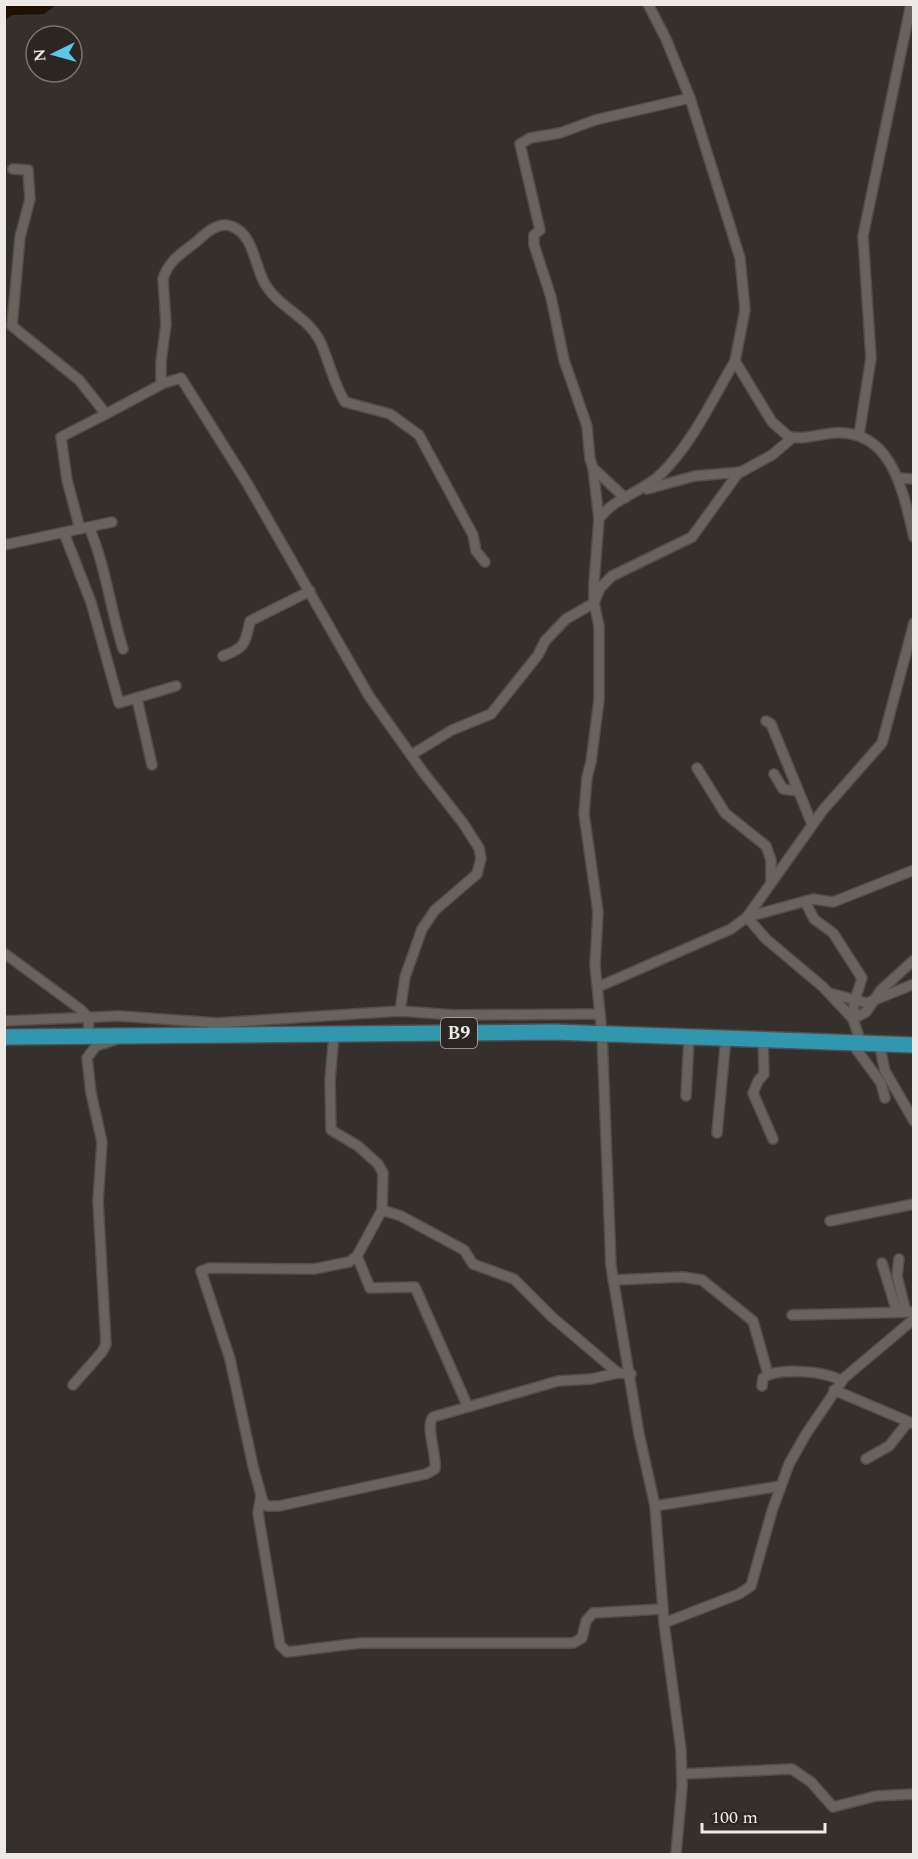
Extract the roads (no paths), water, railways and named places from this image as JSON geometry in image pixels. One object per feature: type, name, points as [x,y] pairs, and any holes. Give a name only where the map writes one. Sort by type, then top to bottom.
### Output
[{"type":"highway","name":"B9","points":[[4,1037],[602,1034],[914,1045]]},
{"type":"street","points":[[599,519],[608,509],[661,475],[670,464],[735,361],[745,310],[740,258],[690,98],[666,39],[648,4]]},
{"type":"street","points":[[859,435],[871,358],[863,236],[911,4]]},
{"type":"street","points":[[676,1854],[682,1774],[664,1623],[655,1506],[639,1434],[631,1374],[613,1280],[607,1202],[602,1034],[595,951],[598,912],[584,814],[586,777],[591,762],[599,700],[599,626],[594,603],[599,519],[587,426],[567,371],[551,297],[534,245],[534,235],[540,230],[520,144],[530,138],[560,133],[595,120],[690,98]]},
{"type":"street","points":[[12,169],[28,170],[30,199],[20,237],[12,326],[78,380],[106,414]]},
{"type":"street","points":[[161,384],[160,362],[166,324],[162,279],[165,272],[171,262],[214,228],[225,224],[233,226],[248,241],[260,275],[275,299],[304,320],[312,329],[321,344],[345,402],[390,414],[419,435],[473,535],[476,551],[485,562]]},
{"type":"street","points":[[735,361],[772,422],[783,434],[792,438],[842,433],[859,435],[876,447],[899,478],[914,537]]},
{"type":"street","points":[[123,649],[109,603],[103,563],[84,528],[67,480],[61,437],[161,384],[177,378],[185,383],[310,591],[369,696],[479,848],[481,858],[477,874],[435,910],[424,924],[412,953],[400,999],[400,1011]]},
{"type":"street","points":[[638,490],[695,476],[740,472],[762,461],[792,438]]},
{"type":"street","points":[[593,468],[625,498]]},
{"type":"street","points":[[411,755],[452,730],[468,726],[491,714],[552,632],[566,619],[594,603],[600,588],[612,576],[692,537],[740,472]]},
{"type":"street","points":[[899,478],[914,479]]},
{"type":"street","points":[[4,545],[112,522]]},
{"type":"street","points":[[64,533],[91,602],[119,703],[176,686]]},
{"type":"street","points":[[223,656],[240,650],[246,640],[250,621],[310,591]]},
{"type":"street","points":[[598,987],[731,929],[747,917],[812,824],[882,743],[914,623]]},
{"type":"street","points":[[137,699],[152,765]]},
{"type":"street","points":[[766,721],[771,724],[812,824]]},
{"type":"street","points":[[697,768],[725,813],[766,846],[771,860],[771,882]]},
{"type":"street","points":[[774,774],[783,789],[798,791]]},
{"type":"street","points":[[747,917],[813,899],[833,902],[914,870]]},
{"type":"street","points":[[805,901],[814,919],[833,933],[862,978],[854,1001],[853,1019],[856,1043],[881,1083],[885,1098]]},
{"type":"street","points":[[747,917],[766,939],[829,993],[853,1019]]},
{"type":"street","points":[[4,953],[64,995],[89,1018]]},
{"type":"street","points":[[853,1019],[866,1012],[880,990],[914,960]]},
{"type":"street","points":[[829,993],[846,996],[854,1001],[873,1001],[914,984]]},
{"type":"street","points":[[4,1020],[119,1016],[217,1023],[400,1011],[454,1015],[600,1014]]},
{"type":"street","points":[[88,1036],[89,1018]]},
{"type":"street","points":[[334,1034],[330,1080],[331,1130],[351,1141],[378,1164],[385,1182],[382,1210],[357,1256],[349,1262],[314,1269],[262,1266],[210,1268],[201,1271],[230,1359],[261,1495],[267,1506],[279,1506],[426,1474],[435,1469],[436,1461],[430,1419],[558,1382],[591,1379],[618,1373],[631,1374]]},
{"type":"street","points":[[73,1385],[102,1352],[106,1344],[98,1201],[102,1142],[91,1093],[87,1058],[96,1046],[125,1036]]},
{"type":"street","points":[[717,1133],[726,1037]]},
{"type":"street","points":[[686,1096],[689,1038]]},
{"type":"street","points":[[763,1038],[764,1074],[753,1093],[773,1139]]},
{"type":"street","points":[[879,1043],[885,1071],[914,1122]]},
{"type":"street","points":[[830,1221],[914,1204]]},
{"type":"street","points":[[382,1210],[401,1216],[464,1250],[473,1264],[514,1279],[552,1317],[618,1373]]},
{"type":"street","points":[[357,1256],[370,1288],[415,1287],[468,1407]]},
{"type":"street","points":[[899,1259],[897,1276],[905,1312]]},
{"type":"street","points":[[882,1263],[905,1312]]},
{"type":"street","points":[[613,1280],[683,1277],[702,1280],[753,1321],[768,1374]]},
{"type":"street","points":[[792,1315],[905,1312]]},
{"type":"street","points":[[664,1623],[748,1590],[754,1579],[765,1533],[781,1486],[797,1448],[841,1381],[914,1319]]},
{"type":"street","points":[[762,1386],[763,1378],[768,1374],[813,1372],[832,1375],[841,1381]]},
{"type":"street","points":[[834,1390],[911,1423],[889,1446],[866,1459]]},
{"type":"street","points":[[655,1506],[781,1486]]},
{"type":"street","points":[[261,1495],[258,1513],[261,1539],[280,1645],[287,1652],[361,1643],[573,1643],[582,1638],[586,1621],[593,1612],[663,1609]]},
{"type":"street","points":[[682,1774],[792,1769],[811,1782],[832,1807],[876,1796],[914,1794]]}]
